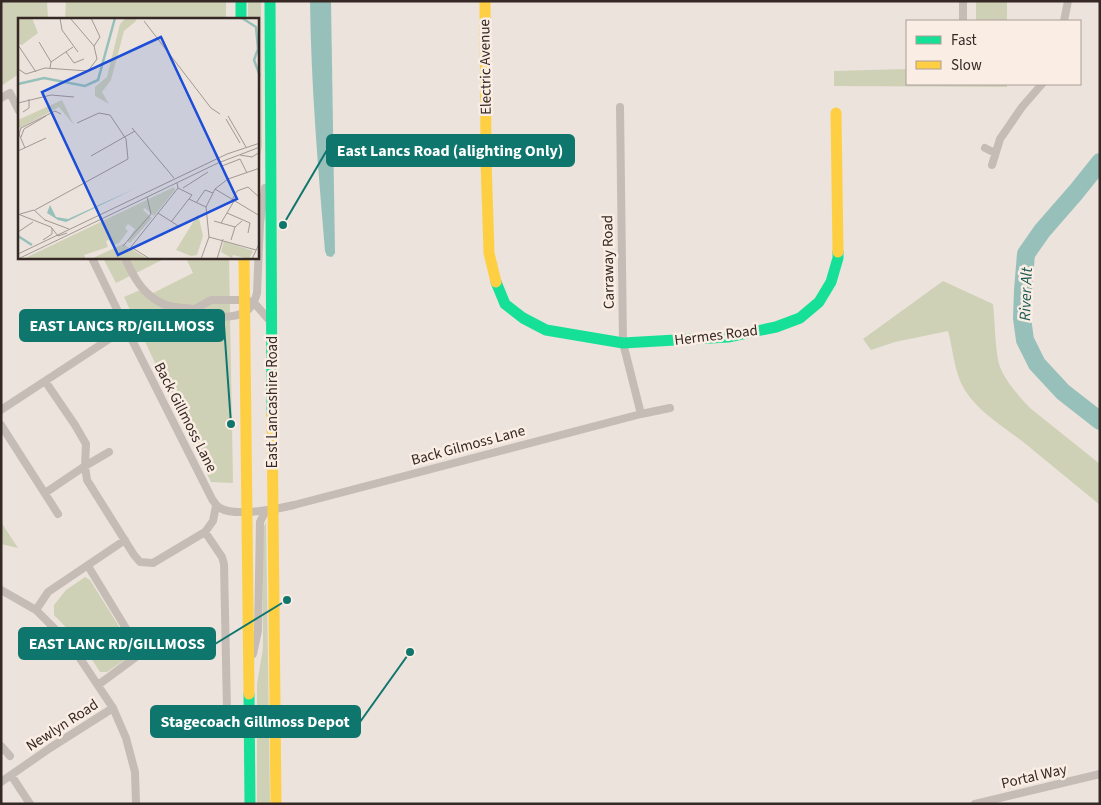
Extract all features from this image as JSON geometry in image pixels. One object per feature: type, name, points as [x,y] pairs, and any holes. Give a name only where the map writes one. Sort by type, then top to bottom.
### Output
[{"type":"main road","points":[[241,1],[241,18]]},
{"type":"main road","name":"East Lancashire Road","points":[[270,1],[270,240],[276,804]]},
{"type":"main road","name":"Electric Avenue","points":[[485,1],[486,160],[489,253],[494,277],[505,304],[523,318],[546,330],[623,343]]},
{"type":"main road","name":"Hermes Road","points":[[623,343],[728,337],[776,327],[800,318],[819,302],[831,282],[838,258],[836,113]]},
{"type":"main road","name":"East Lancashire Road","points":[[244,259],[248,301],[244,313],[250,804]]},
{"type":"street","points":[[963,1],[963,20]]},
{"type":"street","points":[[1064,20],[1068,1]]},
{"type":"street","points":[[992,165],[1000,139],[1022,107],[1041,85]]},
{"type":"street","points":[[1,98],[10,93],[18,109]]},
{"type":"street","name":"Carraway Road","points":[[620,107],[623,343],[641,414]]},
{"type":"street","points":[[259,246],[260,223],[270,145]]},
{"type":"street","points":[[985,148],[996,153]]},
{"type":"street","name":"Back Gillmoss Lane","points":[[92,259],[216,506]]},
{"type":"street","points":[[126,259],[141,287],[160,304],[169,307],[196,309],[212,317],[235,316],[244,313]]},
{"type":"street","points":[[248,301],[257,293],[258,259]]},
{"type":"street","points":[[196,309],[211,300],[248,301],[266,315],[272,323]]},
{"type":"street","points":[[1,410],[126,328]]},
{"type":"street","points":[[45,381],[86,444],[85,466],[87,480],[140,562],[153,563],[205,532],[213,520],[216,506],[230,512],[247,512]]},
{"type":"street","name":"Back Gilmoss Lane","points":[[247,512],[286,507],[670,408]]},
{"type":"street","points":[[1,425],[58,514]]},
{"type":"street","points":[[45,493],[109,452]]},
{"type":"street","points":[[248,674],[258,631],[260,522],[266,511],[273,508]]},
{"type":"street","points":[[205,532],[222,557],[224,564],[227,710]]},
{"type":"street","points":[[36,610],[48,592],[125,540]]},
{"type":"street","points":[[88,566],[138,648],[136,657],[98,685]]},
{"type":"street","points":[[1,590],[36,610],[71,644],[113,708],[126,738],[135,772],[136,804]]},
{"type":"street","name":"Newlyn Road","points":[[1,782],[113,708]]},
{"type":"street","points":[[1,746],[10,756]]},
{"type":"street","name":"Portal Way","points":[[975,804],[1100,774]]},
{"type":"street","points":[[11,776],[30,804]]},
{"type":"green space","points":[[1,1],[47,1],[48,18],[18,18],[18,75],[1,86]]},
{"type":"green space","points":[[66,1],[226,1],[226,18],[65,18]]},
{"type":"green space","points":[[248,1],[261,1],[262,146],[259,162],[259,18],[248,18]]},
{"type":"green space","points":[[976,1],[1007,1],[1007,20],[976,20]]},
{"type":"green space","points":[[906,69],[906,85],[1007,85],[1007,87],[834,86],[834,71]]},
{"type":"green space","points":[[104,259],[164,259],[116,283]]},
{"type":"green space","points":[[186,259],[229,259],[233,483],[211,482],[124,297],[147,287],[151,294],[193,273]]},
{"type":"green space","points":[[943,281],[993,304],[997,353],[1003,373],[1013,389],[1030,408],[1100,464],[1100,505],[1022,441],[989,417],[968,395],[960,380],[948,331],[895,342],[871,350],[863,339]]},
{"type":"green space","points":[[1,522],[18,548],[1,544]]},
{"type":"green space","points":[[266,522],[270,804],[257,804],[257,684],[263,648],[263,528]]},
{"type":"green space","points":[[85,577],[90,580],[132,647],[129,657],[107,672],[100,672],[82,644],[54,615],[54,605],[66,590]]},
{"type":"water","points":[[310,1],[331,1],[335,253],[332,257],[327,256],[325,251],[317,158]]},
{"type":"waterway","name":"River Alt","points":[[1100,162],[1042,231],[1026,254],[1022,318],[1025,340],[1037,364],[1063,392],[1100,421]]},
{"type":"traffic: fast","points":[[241,1],[241,18]]},
{"type":"traffic: fast","points":[[270,1],[272,414]]},
{"type":"traffic: fast","points":[[496,282],[505,304],[523,318],[546,330],[623,343],[728,337],[776,327],[800,318],[819,302],[831,282],[838,252]]},
{"type":"traffic: fast","points":[[249,694],[250,804]]},
{"type":"traffic: slow","points":[[485,1],[486,160],[489,253],[496,282]]},
{"type":"traffic: slow","points":[[836,113],[838,252]]},
{"type":"traffic: slow","points":[[244,259],[249,694]]},
{"type":"traffic: slow","points":[[272,414],[276,804]]},
{"type":"place","name":"East Lancs Road (alighting Only)","points":[[283,225]]},
{"type":"place","name":"EAST LANCS RD/GILLMOSS","points":[[231,424]]},
{"type":"place","name":"EAST LANC RD/GILLMOSS","points":[[287,600]]},
{"type":"place","name":"Stagecoach Gillmoss Depot","points":[[410,652]]}]
